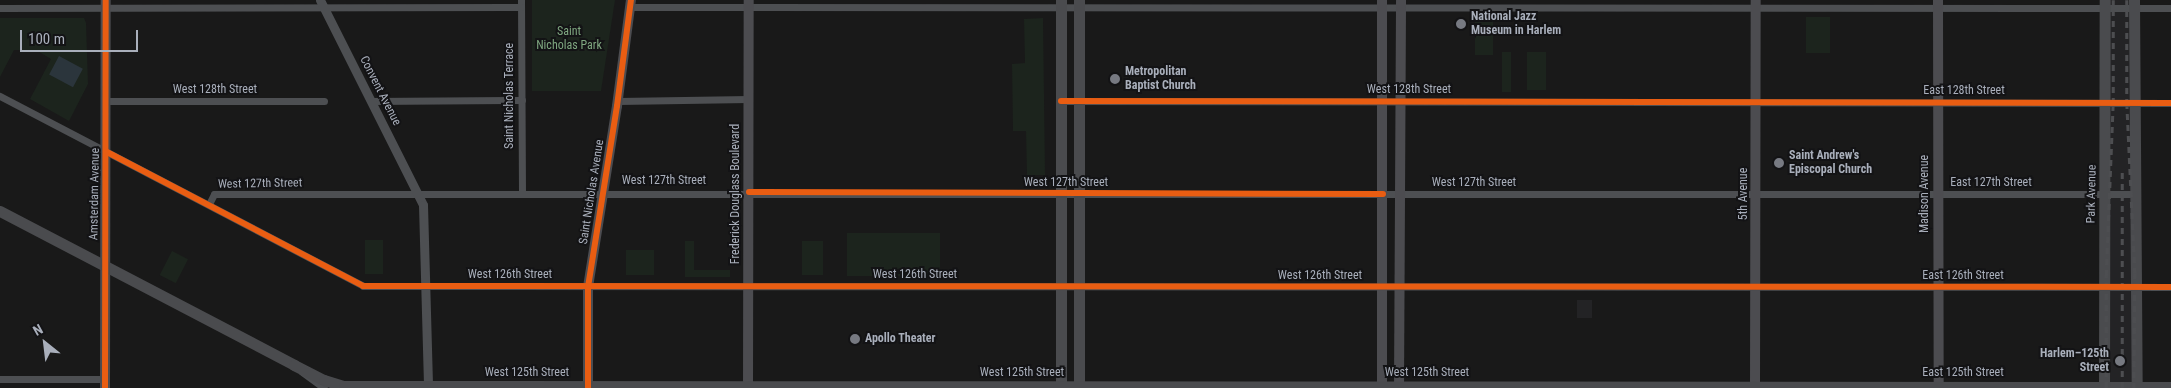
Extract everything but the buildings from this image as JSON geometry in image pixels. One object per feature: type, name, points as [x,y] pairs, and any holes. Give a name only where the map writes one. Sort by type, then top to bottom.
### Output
[{"type":"main road","name":"Frederick Douglass Boulevard","points":[[748,387],[749,3]]},
{"type":"main road","name":"Amsterdam Avenue","points":[[105,383],[106,4]]},
{"type":"main road","name":"Saint Nicholas Avenue","points":[[588,387],[588,287],[618,101],[631,4]]},
{"type":"main road","points":[[1061,4],[1061,387]]},
{"type":"main road","points":[[1079,4],[1079,387]]},
{"type":"main road","points":[[1382,4],[1382,387]]},
{"type":"main road","points":[[1400,387],[1401,4]]},
{"type":"main road","name":"5th Avenue","points":[[1755,388],[1756,4]]},
{"type":"main road","name":"Madison Avenue","points":[[1938,4],[1939,387]]},
{"type":"main road","name":"Park Avenue","points":[[2104,387],[2106,4]]},
{"type":"main road","points":[[2134,4],[2137,387]]},
{"type":"main road","name":"West 125th Street","points":[[0,211],[294,365],[338,386],[1755,388]]},
{"type":"main road","name":"East 125th Street","points":[[1755,388],[2171,387]]},
{"type":"street","points":[[0,8],[106,4],[521,4]]},
{"type":"street","name":"Convent Avenue","points":[[321,4],[423,205],[428,387]]},
{"type":"street","name":"Saint Nicholas Terrace","points":[[521,4],[522,193]]},
{"type":"street","points":[[631,4],[2134,4],[2171,8]]},
{"type":"street","name":"West 126th Street","points":[[0,96],[361,285],[588,287],[1756,287]]},
{"type":"street","points":[[618,101],[749,99]]},
{"type":"street","points":[[371,101],[522,100]]},
{"type":"street","name":"West 128th Street","points":[[107,101],[324,101]]},
{"type":"street","name":"West 128th Street","points":[[1061,101],[1757,101]]},
{"type":"street","name":"East 128th Street","points":[[1757,101],[1938,103],[2171,102]]},
{"type":"street","name":"West 127th Street","points":[[209,204],[214,194],[749,192],[1756,194]]},
{"type":"street","name":"East 127th Street","points":[[1756,194],[2135,194]]},
{"type":"street","name":"East 126th Street","points":[[1756,287],[2171,287]]},
{"type":"street","name":"West 125th Street","points":[[294,365],[310,380],[324,388]]},
{"type":"street","points":[[0,379],[105,383]]},
{"type":"shaded area","points":[[2110,0],[2131,0],[2136,388],[2105,388]]},
{"type":"shaded area","points":[[59,56],[83,69],[73,87],[49,75]]},
{"type":"shaded area","points":[[1577,300],[1592,300],[1592,318],[1577,318]]},
{"type":"green space","name":"Saint Nicholas Park","points":[[532,0],[615,0],[601,91],[532,91]]},
{"type":"green space","points":[[1806,17],[1830,17],[1830,53],[1806,53]]},
{"type":"green space","points":[[0,18],[84,18],[86,23],[88,84],[69,121],[30,99],[51,59],[36,50],[14,50],[0,77]]},
{"type":"green space","points":[[1043,18],[1045,175],[1027,175],[1026,131],[1013,131],[1012,64],[1025,63],[1024,19]]},
{"type":"green space","points":[[1475,20],[1493,20],[1493,55],[1475,55]]},
{"type":"green space","points":[[1502,52],[1511,52],[1511,92],[1502,92]]},
{"type":"green space","points":[[1527,52],[1546,52],[1546,90],[1527,90]]},
{"type":"green space","points":[[847,233],[940,233],[940,276],[847,276]]},
{"type":"green space","points":[[365,240],[383,240],[383,274],[365,274]]},
{"type":"green space","points":[[685,241],[694,241],[694,270],[730,270],[730,277],[685,277]]},
{"type":"green space","points":[[802,241],[823,241],[823,275],[802,275]]},
{"type":"green space","points":[[626,250],[654,250],[654,275],[626,275]]},
{"type":"green space","points":[[172,251],[188,259],[176,283],[160,275]]},
{"type":"railway","points":[[2106,388],[2106,276],[2113,104],[2113,0]]},
{"type":"railway","points":[[2127,0],[2127,103],[2135,273],[2134,388]]},
{"type":"railway","points":[[2122,168],[2122,388]]},
{"type":"cycle path","points":[[105,388],[106,0]]},
{"type":"cycle path","points":[[588,388],[588,287],[617,106],[631,0]]},
{"type":"cycle path","points":[[1061,101],[2171,103]]},
{"type":"cycle path","points":[[107,152],[363,286],[2171,287]]},
{"type":"cycle path","points":[[749,192],[1383,194]]},
{"type":"place","name":"National Jazz Museum in Harlem","points":[[1461,24]]},
{"type":"place","name":"Metropolitan Baptist Church","points":[[1115,79]]},
{"type":"place","name":"Saint Andrew's Episcopal Church","points":[[1779,163]]},
{"type":"place","name":"Apollo Theater","points":[[855,339]]},
{"type":"place","name":"Harlem–125th Street","points":[[2120,361]]}]
